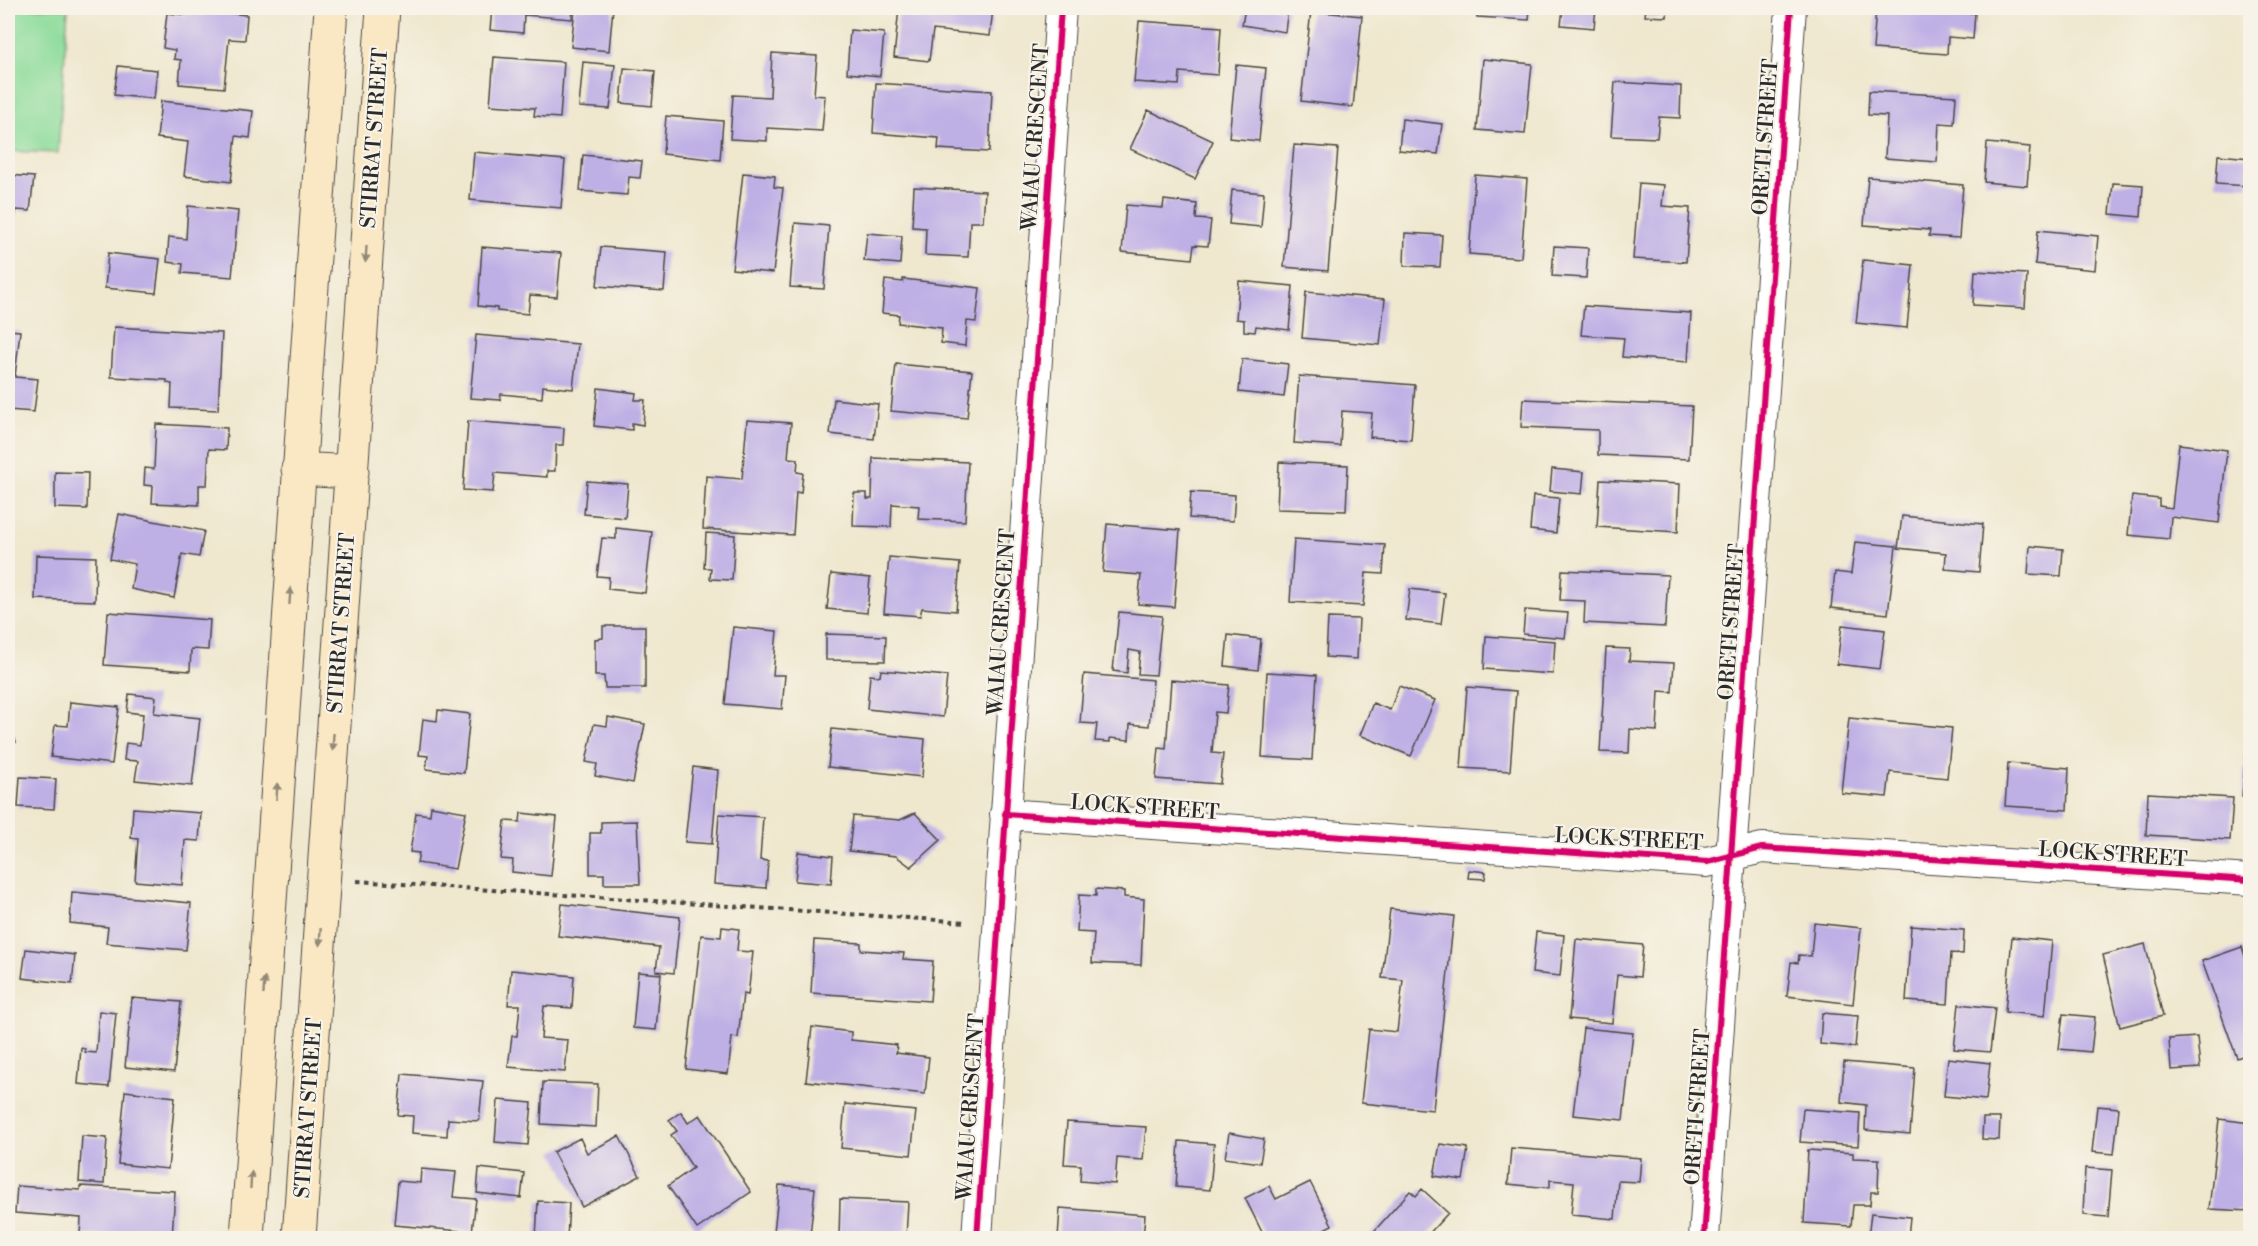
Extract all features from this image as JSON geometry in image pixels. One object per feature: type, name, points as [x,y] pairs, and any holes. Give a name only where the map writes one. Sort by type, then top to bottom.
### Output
[{"type":"street","points":[[247,1239],[331,8]]},
{"type":"street","name":"STIRRAT STREET","points":[[299,1239],[383,8]]},
{"type":"street","name":"WAIAU CRESCENT","points":[[977,1239],[1061,8]]},
{"type":"street","name":"ORETI STREET","points":[[1704,1239],[1791,8]]},
{"type":"street","points":[[298,469],[352,472]]},
{"type":"street","name":"LOCK STREET","points":[[1005,814],[1707,862],[1762,848],[2250,880]]},
{"type":"path","points":[[324,878],[999,924]]},
{"type":"green space","points":[[8,8],[68,8],[58,153],[8,151]]},
{"type":"building","points":[[492,8],[573,8],[572,19],[524,15],[523,33],[490,30]]},
{"type":"building","points":[[575,8],[613,8],[609,51],[571,47]]},
{"type":"building","points":[[899,8],[993,8],[990,36],[933,30],[929,61],[894,57]]},
{"type":"building","points":[[1245,8],[1288,8],[1285,32],[1242,25]]},
{"type":"building","points":[[1477,8],[1530,8],[1529,20],[1477,17]]},
{"type":"building","points":[[1563,8],[1596,8],[1594,28],[1561,25]]},
{"type":"building","points":[[1646,8],[1668,8],[1667,17],[1645,16]]},
{"type":"building","points":[[1876,8],[1975,13],[1973,39],[1948,37],[1947,54],[1873,49]]},
{"type":"building","points":[[186,9],[247,15],[245,40],[229,39],[224,88],[179,84],[181,60],[174,59],[175,50],[163,48],[167,13],[186,15]]},
{"type":"building","points":[[1311,11],[1362,16],[1353,107],[1301,101]]},
{"type":"building","points":[[1139,21],[1221,27],[1218,75],[1180,72],[1179,85],[1134,82]]},
{"type":"building","points":[[850,30],[884,33],[880,76],[847,73]]},
{"type":"building","points":[[772,53],[817,56],[814,95],[825,96],[822,131],[767,128],[767,141],[730,139],[733,95],[770,97]]},
{"type":"building","points":[[494,57],[564,62],[560,118],[534,116],[535,108],[490,105]]},
{"type":"building","points":[[1483,59],[1532,64],[1525,134],[1477,130]]},
{"type":"building","points":[[583,62],[615,65],[610,109],[579,107]]},
{"type":"building","points":[[1236,65],[1266,68],[1259,141],[1229,138]]},
{"type":"building","points":[[118,66],[157,70],[154,99],[114,95]]},
{"type":"building","points":[[624,68],[655,71],[652,106],[621,103]]},
{"type":"building","points":[[1615,82],[1681,86],[1680,118],[1659,117],[1657,138],[1611,136]]},
{"type":"building","points":[[876,83],[992,91],[989,152],[938,149],[939,138],[873,133]]},
{"type":"building","points":[[1869,91],[1956,96],[1954,124],[1939,123],[1937,162],[1885,158],[1887,116],[1868,115]]},
{"type":"building","points":[[161,101],[253,111],[250,138],[236,136],[231,182],[184,176],[188,142],[157,138]]},
{"type":"building","points":[[1148,110],[1213,141],[1195,179],[1130,149]]},
{"type":"building","points":[[666,116],[723,121],[720,160],[663,154]]},
{"type":"building","points":[[1402,119],[1442,124],[1438,154],[1399,150]]},
{"type":"building","points":[[1987,143],[2030,147],[2027,186],[1984,182]]},
{"type":"building","points":[[1294,145],[1338,148],[1328,271],[1284,267]]},
{"type":"building","points":[[474,152],[565,160],[561,208],[470,200]]},
{"type":"building","points":[[583,155],[642,161],[640,178],[629,177],[627,195],[580,191]]},
{"type":"building","points":[[2218,155],[2250,158],[2249,186],[2216,184]]},
{"type":"building","points":[[743,173],[775,176],[774,187],[783,188],[773,273],[732,269]]},
{"type":"building","points":[[8,175],[34,177],[30,211],[16,210],[10,270],[8,270]]},
{"type":"building","points":[[1475,175],[1527,179],[1521,258],[1469,254]]},
{"type":"building","points":[[1868,177],[1963,185],[1959,238],[1929,236],[1930,230],[1864,225]]},
{"type":"building","points":[[1639,183],[1664,185],[1662,206],[1690,208],[1686,262],[1633,259]]},
{"type":"building","points":[[2113,183],[2143,185],[2141,217],[2110,214]]},
{"type":"building","points":[[914,187],[985,191],[983,222],[970,222],[968,257],[925,255],[926,228],[912,227]]},
{"type":"building","points":[[1232,190],[1264,193],[1261,227],[1229,224]]},
{"type":"building","points":[[1164,200],[1197,204],[1196,219],[1211,220],[1208,246],[1194,245],[1192,259],[1122,252],[1126,205],[1163,208]]},
{"type":"building","points":[[188,206],[238,211],[232,277],[182,273],[183,264],[167,262],[169,237],[186,239]]},
{"type":"building","points":[[795,223],[829,226],[824,289],[790,287]]},
{"type":"building","points":[[2038,230],[2098,236],[2095,270],[2035,264]]},
{"type":"building","points":[[867,233],[902,236],[900,264],[864,261]]},
{"type":"building","points":[[1405,233],[1442,235],[1440,267],[1404,266]]},
{"type":"building","points":[[1554,246],[1588,248],[1586,278],[1552,276]]},
{"type":"building","points":[[482,247],[561,253],[557,297],[530,295],[528,314],[497,311],[497,308],[478,306]]},
{"type":"building","points":[[601,247],[667,252],[664,291],[597,286]]},
{"type":"building","points":[[108,253],[160,259],[156,293],[105,288]]},
{"type":"building","points":[[1863,260],[1913,265],[1907,328],[1856,323]]},
{"type":"building","points":[[1975,271],[2027,274],[2025,308],[1973,305]]},
{"type":"building","points":[[903,279],[980,288],[976,322],[967,321],[965,346],[941,343],[942,328],[898,323],[899,315],[882,313],[885,280],[903,282]]},
{"type":"building","points":[[1239,281],[1293,286],[1289,330],[1256,326],[1255,332],[1244,331],[1244,320],[1236,319]]},
{"type":"building","points":[[1306,292],[1385,299],[1380,345],[1302,338]]},
{"type":"building","points":[[1584,306],[1691,313],[1688,362],[1622,357],[1624,338],[1581,335]]},
{"type":"building","points":[[114,327],[222,333],[218,410],[171,408],[172,384],[167,383],[167,380],[111,377]]},
{"type":"building","points":[[8,330],[20,331],[15,377],[38,379],[34,412],[8,410]]},
{"type":"building","points":[[476,335],[578,344],[573,389],[543,386],[542,398],[501,394],[500,400],[470,398]]},
{"type":"building","points":[[1242,359],[1288,364],[1284,397],[1239,392]]},
{"type":"building","points":[[896,364],[972,371],[967,418],[891,411]]},
{"type":"building","points":[[1299,376],[1415,385],[1411,440],[1370,437],[1372,413],[1342,411],[1340,446],[1294,443]]},
{"type":"building","points":[[598,388],[636,393],[635,400],[645,400],[643,425],[632,423],[632,430],[594,426]]},
{"type":"building","points":[[834,399],[878,404],[874,439],[830,434]]},
{"type":"building","points":[[1523,399],[1692,406],[1689,459],[1598,455],[1598,430],[1521,427]]},
{"type":"building","points":[[747,420],[791,423],[788,458],[798,459],[797,472],[803,473],[801,493],[796,492],[793,535],[703,529],[706,476],[742,479]]},
{"type":"building","points":[[468,421],[564,428],[563,445],[556,445],[555,471],[547,471],[547,477],[495,473],[493,492],[463,490]]},
{"type":"building","points":[[156,424],[227,428],[226,450],[209,449],[207,485],[199,485],[199,505],[152,503],[153,486],[144,485],[145,468],[154,469]]},
{"type":"building","points":[[2179,444],[2227,450],[2219,523],[2171,517],[2169,539],[2128,535],[2132,496],[2159,499],[2159,506],[2172,508]]},
{"type":"building","points":[[873,458],[968,462],[965,521],[918,519],[919,506],[892,504],[891,527],[853,526],[854,493],[867,493],[867,499],[872,499]]},
{"type":"building","points":[[1279,462],[1348,465],[1346,511],[1277,509]]},
{"type":"building","points":[[1552,469],[1584,472],[1582,494],[1550,491]]},
{"type":"building","points":[[55,472],[88,473],[87,509],[55,508]]},
{"type":"building","points":[[1600,480],[1680,484],[1678,532],[1597,527]]},
{"type":"building","points":[[587,481],[628,484],[625,518],[584,514]]},
{"type":"building","points":[[1191,492],[1235,495],[1233,521],[1189,518]]},
{"type":"building","points":[[1533,496],[1559,498],[1556,533],[1530,530]]},
{"type":"building","points":[[119,514],[204,531],[199,557],[182,554],[174,598],[131,589],[135,564],[110,559]]},
{"type":"building","points":[[1902,516],[1983,524],[1979,572],[1945,569],[1946,553],[1898,548]]},
{"type":"building","points":[[1107,524],[1180,530],[1174,607],[1138,604],[1141,575],[1103,572]]},
{"type":"building","points":[[616,528],[652,532],[645,593],[608,589],[609,577],[597,576],[602,538],[616,539]]},
{"type":"building","points":[[706,533],[735,535],[732,580],[710,579],[711,568],[704,568]]},
{"type":"building","points":[[1294,539],[1385,545],[1383,574],[1366,573],[1363,606],[1290,602]]},
{"type":"building","points":[[1855,542],[1896,546],[1888,614],[1831,608],[1835,572],[1851,574]]},
{"type":"building","points":[[2030,546],[2063,549],[2061,576],[2028,574]]},
{"type":"building","points":[[36,555],[96,557],[95,601],[35,599]]},
{"type":"building","points":[[889,557],[960,563],[956,611],[922,608],[920,616],[884,613]]},
{"type":"building","points":[[1562,570],[1668,575],[1665,627],[1584,623],[1585,601],[1560,600]]},
{"type":"building","points":[[831,574],[870,578],[867,613],[827,609]]},
{"type":"building","points":[[1410,589],[1445,593],[1441,624],[1406,620]]},
{"type":"building","points":[[1525,610],[1568,613],[1565,638],[1523,634]]},
{"type":"building","points":[[108,612],[210,620],[208,650],[191,649],[190,671],[104,665]]},
{"type":"building","points":[[1119,612],[1162,616],[1156,675],[1138,674],[1140,652],[1129,650],[1127,673],[1113,671]]},
{"type":"building","points":[[1328,618],[1359,619],[1357,659],[1326,657]]},
{"type":"building","points":[[1842,625],[1885,630],[1880,669],[1837,664]]},
{"type":"building","points":[[603,626],[645,626],[645,688],[605,688],[604,676],[595,676],[595,639],[603,638]]},
{"type":"building","points":[[733,627],[777,631],[773,675],[785,675],[782,709],[725,704]]},
{"type":"building","points":[[826,634],[886,636],[885,661],[826,660]]},
{"type":"building","points":[[1228,635],[1261,639],[1258,670],[1225,666]]},
{"type":"building","points":[[1486,636],[1555,641],[1553,674],[1484,669]]},
{"type":"building","points":[[1606,648],[1630,649],[1629,661],[1674,663],[1672,692],[1659,691],[1657,731],[1630,729],[1629,753],[1600,752]]},
{"type":"building","points":[[881,670],[947,676],[943,717],[867,709],[870,675],[880,676]]},
{"type":"building","points":[[1267,672],[1317,675],[1312,760],[1262,757]]},
{"type":"building","points":[[1084,674],[1153,680],[1149,726],[1130,724],[1129,740],[1110,738],[1110,742],[1095,741],[1097,724],[1080,723]]},
{"type":"building","points":[[1171,680],[1229,685],[1226,713],[1215,712],[1212,753],[1223,754],[1220,784],[1156,779],[1159,748],[1166,749]]},
{"type":"building","points":[[1399,686],[1435,700],[1411,756],[1360,735],[1373,703],[1390,710]]},
{"type":"building","points":[[1467,687],[1516,691],[1510,771],[1461,768]]},
{"type":"building","points":[[129,694],[156,697],[154,713],[200,718],[192,786],[135,780],[138,761],[124,760],[126,743],[140,745],[143,714],[127,712]]},
{"type":"building","points":[[70,702],[119,707],[112,764],[51,757],[55,725],[68,726]]},
{"type":"building","points":[[438,710],[470,714],[464,773],[426,769],[428,756],[419,755],[423,719],[437,721]]},
{"type":"building","points":[[608,717],[645,724],[633,783],[595,776],[597,764],[586,762],[594,724],[607,726]]},
{"type":"building","points":[[1849,718],[1952,728],[1947,778],[1890,772],[1887,797],[1841,793]]},
{"type":"building","points":[[8,721],[16,742],[8,745]]},
{"type":"building","points":[[832,729],[925,739],[922,777],[828,767]]},
{"type":"building","points":[[2246,750],[2250,750],[2250,797],[2242,797]]},
{"type":"building","points":[[2008,763],[2069,768],[2067,810],[2005,806]]},
{"type":"building","points":[[693,767],[718,770],[712,844],[685,842]]},
{"type":"building","points":[[20,777],[56,779],[54,809],[18,807]]},
{"type":"building","points":[[2148,793],[2233,798],[2230,840],[2146,835]]},
{"type":"building","points":[[431,806],[466,812],[455,869],[417,863],[419,853],[410,852],[416,813],[430,815]]},
{"type":"building","points":[[133,808],[201,813],[199,841],[185,840],[182,885],[135,881],[138,839],[131,838]]},
{"type":"building","points":[[521,813],[557,817],[551,876],[512,872],[513,860],[501,859],[505,821],[520,822]]},
{"type":"building","points":[[915,813],[941,840],[911,867],[896,856],[849,851],[853,816],[900,820]]},
{"type":"building","points":[[719,814],[763,817],[760,860],[768,861],[766,888],[714,884]]},
{"type":"building","points":[[637,821],[640,884],[604,884],[604,874],[590,874],[590,833],[601,833],[601,822]]},
{"type":"building","points":[[798,852],[833,856],[831,884],[795,881]]},
{"type":"building","points":[[1469,870],[1486,872],[1485,879],[1468,878]]},
{"type":"building","points":[[1096,889],[1124,891],[1124,897],[1144,899],[1141,965],[1092,963],[1094,933],[1077,932],[1079,895],[1096,896]]},
{"type":"building","points":[[72,892],[191,903],[186,950],[106,943],[108,927],[70,923]]},
{"type":"building","points":[[562,904],[680,917],[674,973],[656,971],[659,947],[558,936]]},
{"type":"building","points":[[1390,909],[1454,916],[1433,1110],[1361,1103],[1369,1029],[1397,1032],[1403,980],[1382,978]]},
{"type":"building","points":[[1814,923],[1861,928],[1853,1004],[1787,996],[1791,962],[1798,963],[1799,955],[1811,956]]},
{"type":"building","points":[[1911,926],[1964,930],[1963,954],[1951,953],[1948,1004],[1906,1001]]},
{"type":"building","points":[[722,927],[739,929],[737,951],[753,952],[748,995],[743,994],[738,1038],[732,1037],[728,1074],[686,1069],[701,935],[721,937]]},
{"type":"building","points":[[1536,932],[1564,935],[1560,976],[1532,973]]},
{"type":"building","points":[[2012,937],[2052,941],[2045,1016],[2005,1012]]},
{"type":"building","points":[[1576,939],[1643,945],[1640,977],[1617,975],[1612,1023],[1569,1019]]},
{"type":"building","points":[[814,940],[861,943],[861,950],[904,953],[903,959],[933,961],[930,1001],[811,993]]},
{"type":"building","points":[[2145,944],[2163,1016],[2120,1027],[2103,955]]},
{"type":"building","points":[[2242,947],[2250,971],[2250,1053],[2237,1058],[2202,961]]},
{"type":"building","points":[[26,949],[75,955],[72,984],[22,978]]},
{"type":"building","points":[[511,970],[574,976],[572,1008],[544,1006],[541,1038],[568,1040],[565,1072],[508,1067],[512,1036],[517,1036],[520,1005],[508,1005]]},
{"type":"building","points":[[638,972],[661,974],[656,1030],[633,1028]]},
{"type":"building","points":[[132,998],[181,1002],[174,1072],[125,1067]]},
{"type":"building","points":[[1959,1004],[1995,1008],[1990,1052],[1954,1049]]},
{"type":"building","points":[[99,1011],[116,1013],[109,1087],[78,1084],[81,1048],[85,1049],[85,1052],[96,1053]]},
{"type":"building","points":[[1822,1013],[1858,1016],[1855,1047],[1820,1044]]},
{"type":"building","points":[[2063,1014],[2095,1017],[2091,1052],[2059,1049]]},
{"type":"building","points":[[812,1027],[851,1032],[851,1040],[897,1045],[896,1053],[929,1057],[925,1094],[806,1081]]},
{"type":"building","points":[[1583,1028],[1633,1033],[1623,1120],[1573,1115]]},
{"type":"building","points":[[2197,1037],[2200,1068],[2171,1070],[2169,1039]]},
{"type":"building","points":[[1948,1058],[1990,1063],[1986,1100],[1944,1096]]},
{"type":"building","points":[[1844,1062],[1915,1068],[1910,1134],[1865,1130],[1866,1105],[1841,1102]]},
{"type":"building","points":[[402,1074],[483,1081],[479,1121],[448,1119],[447,1136],[412,1133],[413,1116],[398,1115]]},
{"type":"building","points":[[543,1082],[598,1084],[596,1127],[541,1124]]},
{"type":"building","points":[[125,1091],[175,1097],[168,1169],[118,1164]]},
{"type":"building","points":[[498,1100],[532,1103],[528,1145],[495,1142]]},
{"type":"building","points":[[845,1104],[916,1111],[911,1155],[841,1148]]},
{"type":"building","points":[[2097,1106],[2119,1108],[2114,1154],[2092,1152]]},
{"type":"building","points":[[1803,1109],[1860,1113],[1858,1146],[1800,1142]]},
{"type":"building","points":[[681,1112],[688,1123],[700,1115],[751,1192],[697,1229],[668,1186],[693,1168],[671,1135],[677,1131],[669,1120]]},
{"type":"building","points":[[1983,1118],[2000,1118],[1999,1140],[1982,1139]]},
{"type":"building","points":[[2219,1119],[2250,1123],[2250,1211],[2209,1209]]},
{"type":"building","points":[[1067,1122],[1146,1127],[1143,1160],[1117,1158],[1115,1184],[1080,1181],[1081,1165],[1064,1164]]},
{"type":"building","points":[[1229,1133],[1264,1139],[1260,1163],[1225,1158]]},
{"type":"building","points":[[82,1136],[107,1138],[104,1184],[79,1182]]},
{"type":"building","points":[[619,1136],[640,1176],[582,1207],[553,1152],[580,1138],[587,1153]]},
{"type":"building","points":[[1179,1141],[1214,1144],[1210,1190],[1176,1187]]},
{"type":"building","points":[[1440,1144],[1468,1148],[1463,1180],[1434,1176]]},
{"type":"building","points":[[1511,1148],[1641,1158],[1639,1182],[1618,1181],[1615,1219],[1571,1215],[1574,1182],[1550,1180],[1550,1188],[1508,1184]]},
{"type":"building","points":[[1808,1150],[1853,1153],[1853,1158],[1879,1159],[1878,1192],[1871,1192],[1870,1205],[1853,1205],[1851,1226],[1804,1223]]},
{"type":"building","points":[[479,1168],[524,1173],[521,1198],[477,1193]]},
{"type":"building","points":[[2085,1168],[2112,1170],[2108,1217],[2083,1215]]},
{"type":"building","points":[[421,1169],[456,1172],[453,1197],[476,1199],[472,1232],[394,1225],[398,1181],[420,1183]]},
{"type":"building","points":[[1310,1182],[1332,1225],[1307,1238],[1265,1238],[1245,1198],[1269,1186],[1276,1199]]},
{"type":"building","points":[[779,1185],[815,1188],[810,1236],[774,1232]]},
{"type":"building","points":[[17,1186],[80,1190],[80,1186],[175,1191],[172,1238],[80,1235],[81,1218],[15,1213]]},
{"type":"building","points":[[1422,1189],[1448,1213],[1425,1238],[1368,1238],[1410,1191],[1416,1196]]},
{"type":"building","points":[[840,1199],[908,1202],[906,1238],[839,1238]]},
{"type":"building","points":[[538,1201],[569,1203],[567,1238],[536,1238]]},
{"type":"building","points":[[1060,1208],[1145,1215],[1143,1238],[1058,1238]]},
{"type":"building","points":[[1871,1213],[1910,1217],[1908,1238],[1868,1238]]},
{"type":"cycle path","points":[[977,1238],[1061,8]]},
{"type":"cycle path","points":[[1704,1238],[1791,8]]},
{"type":"cycle path","points":[[1005,814],[1707,862],[1762,848],[2250,880]]}]
